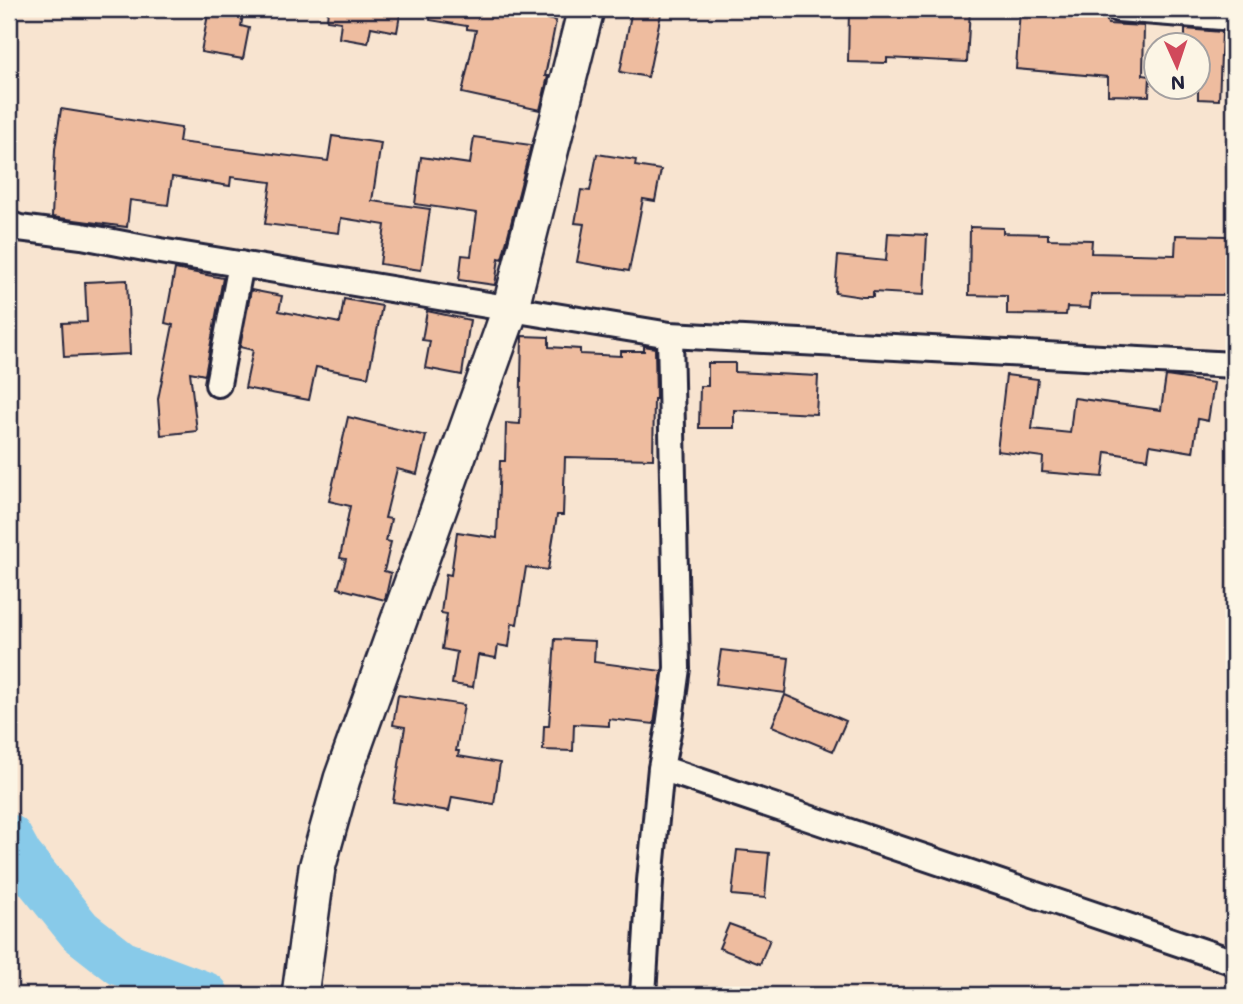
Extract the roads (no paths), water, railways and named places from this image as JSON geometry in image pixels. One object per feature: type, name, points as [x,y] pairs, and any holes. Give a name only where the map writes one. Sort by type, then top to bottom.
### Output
[{"type":"street","points":[[300,995],[317,868],[342,779],[510,310],[586,9]]},
{"type":"street","points":[[1118,9],[1234,18]]},
{"type":"street","points":[[9,224],[19,228],[82,236],[670,335],[1234,365]]},
{"type":"street","points":[[218,384],[241,264]]},
{"type":"street","points":[[643,995],[661,768],[670,727],[677,668],[670,335]]},
{"type":"street","points":[[661,768],[1234,962]]},
{"type":"waterway","points":[[9,837],[20,857],[80,931],[121,963],[206,995]]}]
